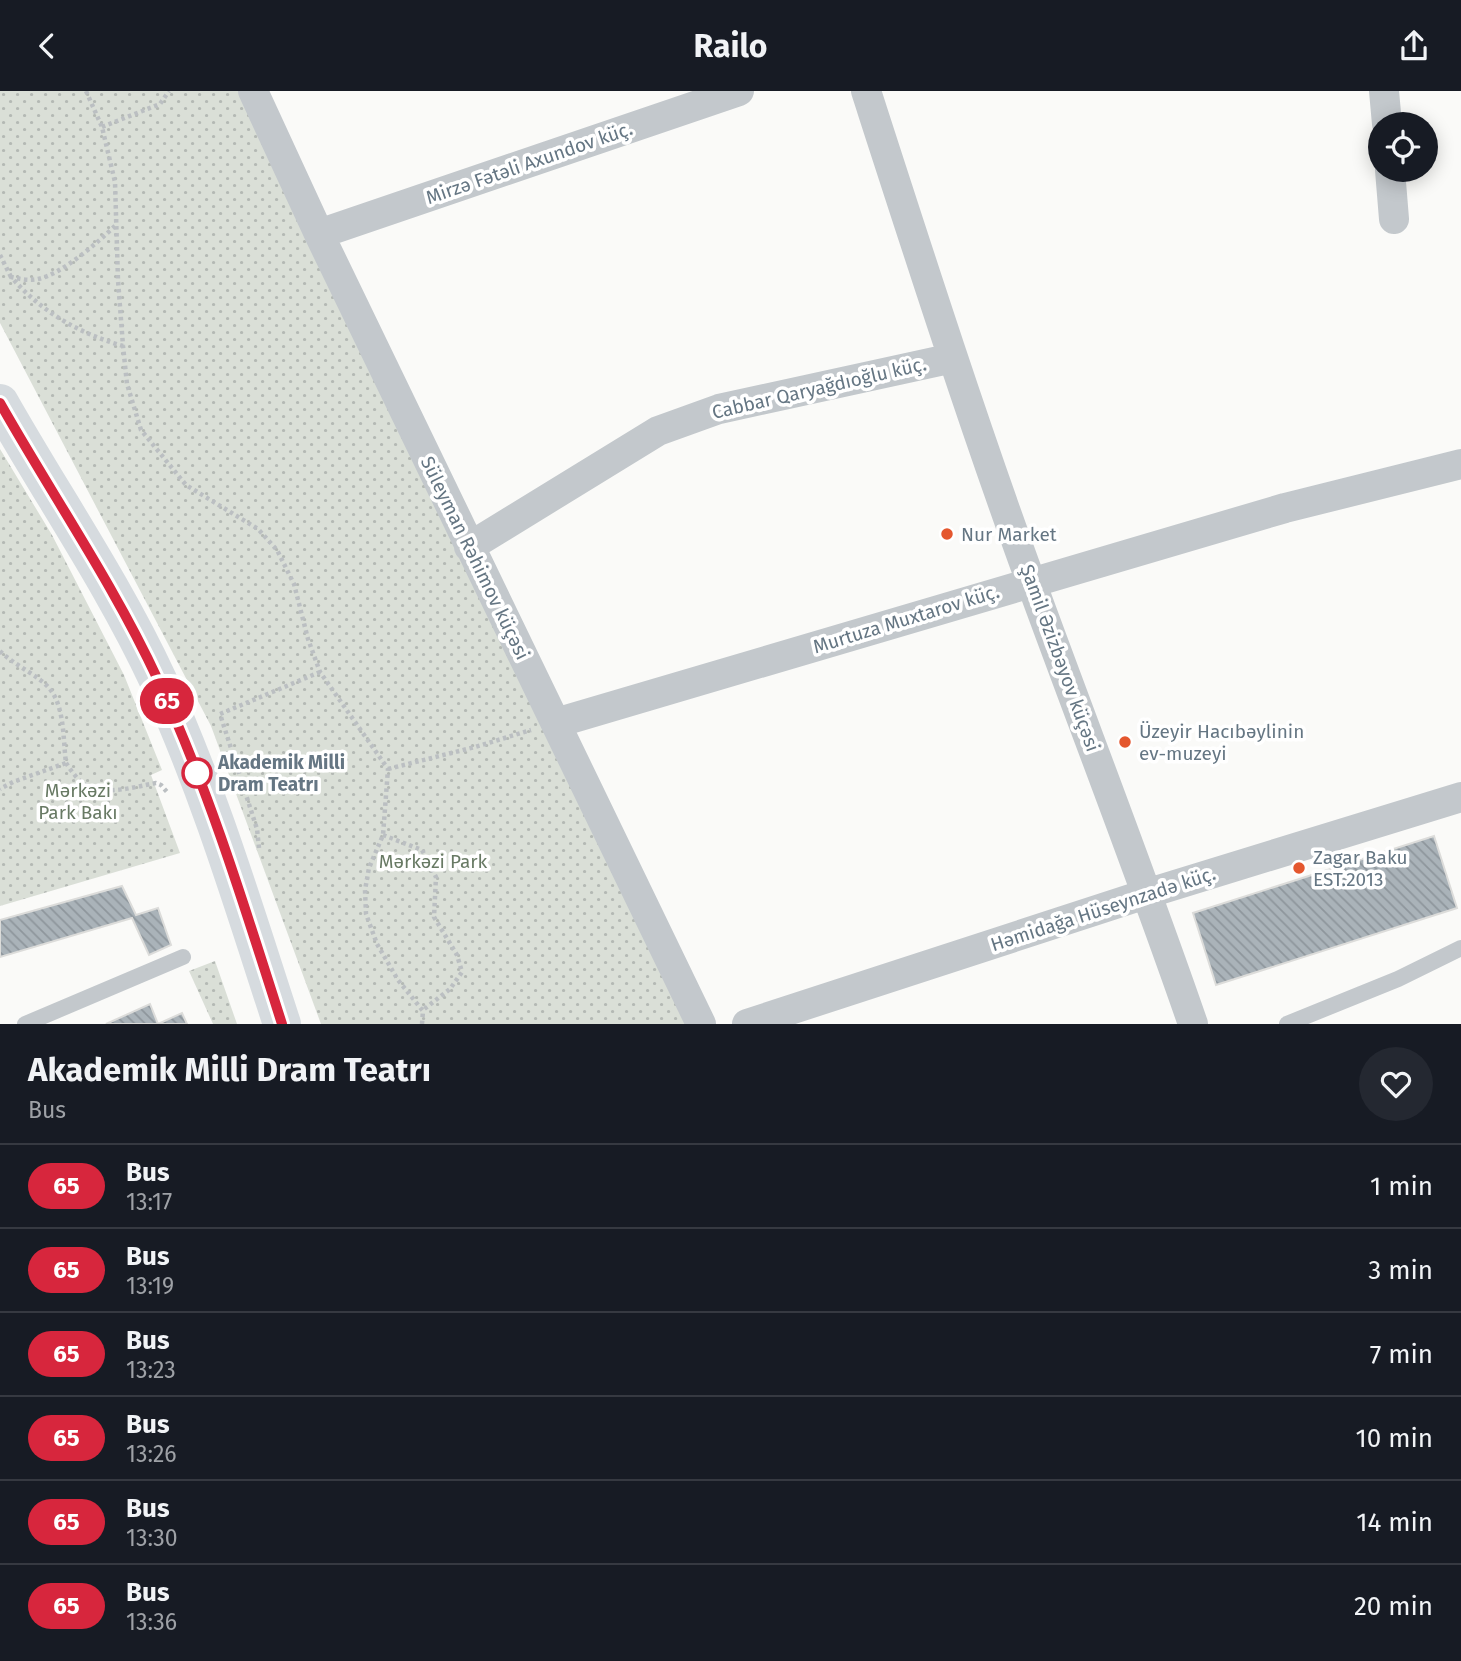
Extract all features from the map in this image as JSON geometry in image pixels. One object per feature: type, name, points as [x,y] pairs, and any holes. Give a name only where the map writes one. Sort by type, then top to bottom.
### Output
[{"type":"main road","points":[[0,403],[125,615],[158,679],[192,760],[282,1024]]},
{"type":"street","name":"Süleyman Rəhimov küçəsi","points":[[253,91],[319,235],[701,1024]]},
{"type":"street","name":"Mirzə Fətəli Axundov küç.","points":[[319,235],[739,91]]},
{"type":"street","name":"Şamil Əzizbəyov küçəsi","points":[[866,91],[953,358],[1031,582],[1149,893],[1194,1024]]},
{"type":"street","points":[[1384,91],[1386,112]]},
{"type":"street","points":[[1391,182],[1394,219]]},
{"type":"street","name":"Cabbar Qaryağdıoğlu küç.","points":[[469,547],[657,431],[719,409],[953,358]]},
{"type":"street","name":"Murtuza Muxtarov küç.","points":[[556,723],[1285,508],[1461,464]]},
{"type":"street","name":"Həmidağa Hüseynzadə küç.","points":[[747,1024],[1149,893],[1461,797]]},
{"type":"lane","points":[[1287,1024],[1398,979],[1461,948]]},
{"type":"lane","points":[[25,1024],[183,957]]},
{"type":"path","points":[[86,91],[102,127],[115,182],[123,346],[127,384],[141,430],[186,485],[258,529],[277,550],[294,584],[308,639],[320,672],[388,769],[383,835],[369,868],[365,890],[366,913],[377,944],[397,980],[423,1011],[422,1024]]},
{"type":"path","points":[[102,127],[160,104],[169,91]]},
{"type":"path","points":[[11,277],[28,281],[41,279],[88,251],[116,226]]},
{"type":"path","points":[[0,255],[11,277],[29,298],[47,312],[96,338],[123,346]]},
{"type":"path","points":[[0,651],[9,661],[49,687],[58,706],[66,763],[81,782],[110,791],[156,783],[167,792]]},
{"type":"path","points":[[220,714],[320,672]]},
{"type":"path","points":[[388,769],[556,723]]},
{"type":"path","points":[[0,789],[66,763]]},
{"type":"path","points":[[383,835],[422,850],[436,877],[434,917],[457,955],[462,972],[450,989],[423,1011]]},
{"type":"green space","name":"Mərkəzi Park","points":[[0,91],[242,91],[689,1024],[321,1024],[211,726],[0,323]]},
{"type":"green space","name":"Mərkəzi Park Bakı","points":[[0,449],[52,535],[124,675],[162,770],[151,775],[180,853],[0,906]]},
{"type":"green space","points":[[215,961],[237,1024],[213,1024],[189,971]]},
{"type":"building","points":[[1434,836],[1457,908],[1216,985],[1193,913]]},
{"type":"building","points":[[122,886],[136,915],[158,908],[171,945],[149,955],[132,918],[0,957],[0,920]]},
{"type":"building","points":[[150,1004],[158,1024],[106,1024]]},
{"type":"building","points":[[182,1013],[187,1024],[158,1024]]},
{"type":"bus line","name":"65","points":[[0,403],[125,615],[158,679],[192,760],[282,1024]]},
{"type":"place","name":"Nur Market","points":[[947,534]]},
{"type":"place","name":"Üzeyir Hacıbəylinin ev-muzeyi","points":[[1125,742]]},
{"type":"place","name":"Akademik Milli Dram Teatrı","points":[[197,773]]},
{"type":"place","name":"Zagar Baku EST.2013","points":[[1299,868]]}]
